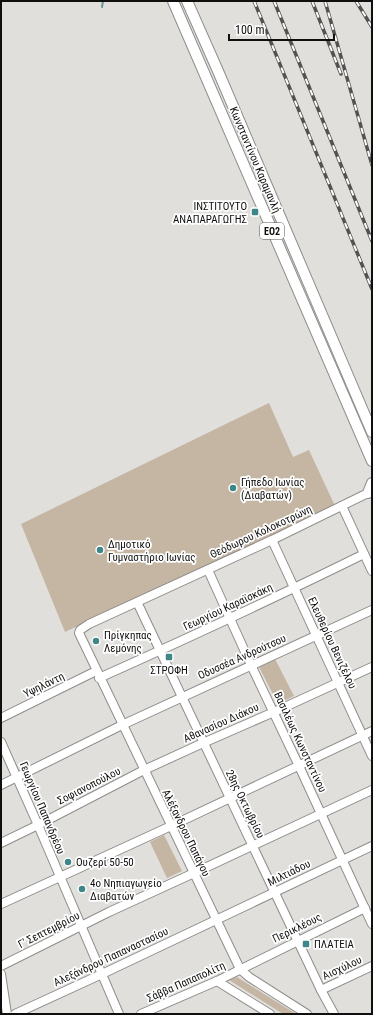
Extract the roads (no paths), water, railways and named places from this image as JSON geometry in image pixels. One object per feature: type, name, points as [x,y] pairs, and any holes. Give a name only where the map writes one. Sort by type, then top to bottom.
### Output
[{"type":"main road","name":"Κωνσταντίνου Καραμανλή","points":[[173,1],[372,461]]},
{"type":"main road","name":"Κωνσταντίνου Καραμανλή","points":[[187,1],[372,432]]},
{"type":"main road","points":[[370,492],[372,483]]},
{"type":"street","name":"Θεόδωρου Κολοκοτρώνη","points":[[79,633],[83,627],[272,540],[370,492]]},
{"type":"street","points":[[342,506],[372,571]]},
{"type":"street","name":"Ελευθερίου Βενιζέλου","points":[[272,540],[372,756]]},
{"type":"street","name":"Γεωργίου Καραϊσκάκη","points":[[98,675],[160,651],[364,554]]},
{"type":"street","name":"Βασιλέως Κωνσταντίνου","points":[[208,570],[372,924]]},
{"type":"street","name":"28ης Οκτωβρίου","points":[[137,602],[252,846],[334,1014]]},
{"type":"street","name":"Οδυσσέα Ανδρούτσου","points":[[1,785],[181,696],[372,610]]},
{"type":"street","name":"Αλέξανδρου Παπάγου","points":[[79,633],[240,969],[249,977],[307,1014]]},
{"type":"street","name":"Αθανασίου Διάκου","points":[[144,770],[372,667]]},
{"type":"street","name":"Υψηλάντη","points":[[1,718],[98,675]]},
{"type":"street","points":[[1,904],[372,731]]},
{"type":"street","name":"Γεωργίου Παπανδρέου","points":[[1,742],[119,1014]]},
{"type":"street","name":"Σοφιανοπούλου","points":[[1,843],[144,770]]},
{"type":"street","name":"Γ' Σεπτεμβρίου","points":[[1,966],[109,912],[372,790]]},
{"type":"street","name":"Μιλτιάδου","points":[[216,920],[372,846]]},
{"type":"street","name":"Περικλέους","points":[[240,969],[365,908]]},
{"type":"street","name":"Αλεξάνδρου Παπαναστασίου","points":[[15,1014],[216,920]]},
{"type":"street","name":"Αισχύλου","points":[[321,990],[372,966]]},
{"type":"street","name":"Σάββα Παπαπολίτη","points":[[141,1014],[217,981],[240,969]]},
{"type":"street","points":[[1,974],[7,1014]]},
{"type":"street","points":[[217,981],[263,1013]]},
{"type":"waterway","points":[[102,7],[103,1]]},
{"type":"railway","points":[[254,1],[372,289]]},
{"type":"railway","points":[[274,1],[372,241]]},
{"type":"railway","points":[[312,1],[341,74]]},
{"type":"railway","points":[[325,1],[372,165]]},
{"type":"railway","points":[[356,1],[372,27]]},
{"type":"place","name":"ΙΝΣΤΙΤΟΥΤΟ ΑΝΑΠΑΡΑΓΩΓΗΣ","points":[[255,212]]},
{"type":"place","name":"Γήπεδο Ιωνίας (Διαβατών)","points":[[233,488]]},
{"type":"place","name":"Δημοτικό Γυμναστήριο Ιωνίας","points":[[100,550]]},
{"type":"place","name":"Πρίγκηπας Λεμόνης","points":[[96,641]]},
{"type":"place","name":"ΣΤΡΟΦΗ","points":[[169,657]]},
{"type":"place","name":"Ουζερί 50-50","points":[[68,862]]},
{"type":"place","name":"4ο Νηπιαγωγείο Διαβατών","points":[[82,889]]},
{"type":"place","name":"ΠΛΑΤΕΙΑ","points":[[306,944]]}]
